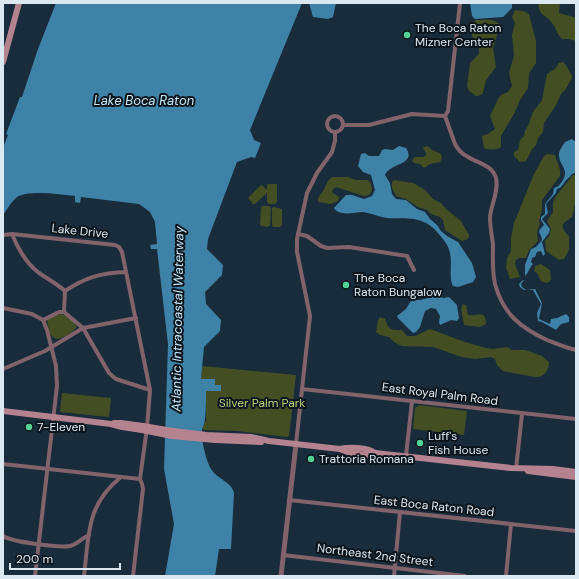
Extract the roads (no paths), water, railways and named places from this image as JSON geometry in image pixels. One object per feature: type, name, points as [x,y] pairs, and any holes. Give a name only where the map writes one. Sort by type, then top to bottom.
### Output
[{"type":"main road","points":[[3,62],[19,3]]},
{"type":"main road","points":[[3,411],[111,424],[122,427],[144,428],[179,437],[229,438],[340,449],[360,449],[375,453],[516,468],[553,469],[576,472]]},
{"type":"main road","points":[[516,468],[535,473],[576,477]]},
{"type":"street","points":[[460,3],[448,111],[445,116],[457,148],[467,157],[489,168],[496,178],[496,188],[490,218],[493,243],[493,273],[497,290],[504,306],[518,323],[532,333],[568,349],[576,350]]},
{"type":"street","points":[[343,125],[369,125],[412,114],[445,116]]},
{"type":"street","points":[[335,132],[328,128],[327,123],[329,119],[333,116],[338,117],[342,120],[343,125]]},
{"type":"street","points":[[335,132],[339,131],[343,125]]},
{"type":"street","points":[[280,576],[310,316],[297,248],[298,234],[307,193],[317,174],[332,152],[335,141],[335,132]]},
{"type":"street","points":[[12,234],[16,245],[28,262],[37,271],[65,291]]},
{"type":"street","name":"Lake Drive","points":[[3,235],[12,234],[115,245],[119,247],[122,252],[150,390],[144,428],[140,479],[143,489],[133,576]]},
{"type":"street","points":[[298,234],[307,236],[320,246],[327,248],[349,246],[408,256],[414,270]]},
{"type":"street","points":[[65,291],[81,281],[105,274],[126,272]]},
{"type":"street","points":[[64,312],[65,291]]},
{"type":"street","points":[[3,308],[28,313],[43,320],[47,330],[58,378],[51,450],[47,469],[35,576]]},
{"type":"street","points":[[43,320],[59,312],[64,312],[83,328],[109,373],[116,379],[150,390]]},
{"type":"street","points":[[3,369],[28,359],[83,328],[136,318]]},
{"type":"street","name":"East Royal Palm Road","points":[[302,389],[576,420]]},
{"type":"street","points":[[406,456],[412,401]]},
{"type":"street","points":[[516,468],[522,414]]},
{"type":"street","points":[[3,464],[140,479]]},
{"type":"street","points":[[84,576],[91,518],[95,507],[105,493],[121,477]]},
{"type":"street","name":"East Boca Raton Road","points":[[289,500],[576,531]]},
{"type":"street","points":[[394,576],[400,512]]},
{"type":"street","points":[[506,576],[512,524]]},
{"type":"street","points":[[3,536],[14,540],[70,546],[76,544],[89,535]]},
{"type":"street","name":"Northeast 2nd Street","points":[[283,555],[465,576]]},
{"type":"water","points":[[56,3],[302,3],[250,130],[254,140],[261,143],[255,158],[251,157],[237,162],[208,239],[207,249],[223,265],[222,275],[205,292],[206,304],[221,320],[220,331],[204,347],[201,379],[215,379],[215,385],[221,385],[221,391],[206,391],[205,422],[202,430],[202,439],[211,469],[233,489],[234,493],[231,549],[219,549],[215,576],[165,576],[174,524],[164,469],[168,344],[157,249],[151,249],[150,245],[157,244],[155,222],[150,212],[139,204],[81,197],[80,203],[75,202],[75,196],[36,193],[21,195],[16,198],[3,215],[3,145]]},
{"type":"water","points":[[309,3],[336,3],[333,17],[328,19],[313,17]]},
{"type":"water","points":[[470,3],[512,3],[512,8],[503,17],[475,19],[472,16]]},
{"type":"water","points":[[572,139],[576,142],[576,173],[571,175],[561,187],[557,189],[556,193],[546,204],[548,213],[542,219],[550,229],[549,233],[542,242],[545,254],[543,256],[541,251],[537,252],[535,257],[532,258],[531,262],[533,264],[525,276],[525,265],[531,249],[536,247],[542,240],[539,231],[544,225],[541,217],[545,214],[545,204],[553,194],[554,188],[560,185],[565,176],[565,170],[559,153],[565,142]]},
{"type":"water","points":[[399,146],[406,148],[408,158],[406,161],[392,168],[385,175],[390,183],[392,194],[396,199],[406,200],[417,209],[425,212],[441,231],[458,242],[472,263],[476,277],[473,282],[458,287],[453,286],[451,282],[451,259],[448,247],[437,231],[426,223],[416,219],[387,218],[363,212],[343,213],[334,208],[346,195],[352,195],[364,199],[372,196],[375,190],[371,175],[363,172],[358,166],[361,154],[365,153],[369,156],[379,156],[382,150],[393,150]]},
{"type":"water","points":[[523,280],[521,284],[526,290],[520,287],[519,284]]},
{"type":"water","points":[[535,289],[542,303],[539,319],[550,324],[551,319],[566,314],[569,317],[569,322],[561,324],[556,330],[538,321],[537,313],[541,304],[533,290],[526,290]]},
{"type":"water","points":[[437,296],[444,298],[449,297],[457,305],[459,318],[457,321],[451,320],[440,325],[440,316],[436,309],[431,308],[425,311],[420,327],[413,333],[398,318],[397,316],[406,309],[413,300]]},
{"type":"place","name":"The Boca Raton Mizner Center","points":[[407,35]]},
{"type":"place","name":"The Boca Raton Bungalow","points":[[346,285]]},
{"type":"place","name":"7-Eleven","points":[[29,427]]},
{"type":"place","name":"Luff's Fish House","points":[[420,443]]},
{"type":"place","name":"Trattoria Romana","points":[[311,459]]},
{"type":"water label","name":"Lake Boca Raton","points":[[144,100]]},
{"type":"water label","name":"Atlantic Intracoastal Waterway","points":[[177,319]]},
{"type":"park label","name":"Silver Palm Park","points":[[262,403]]}]
